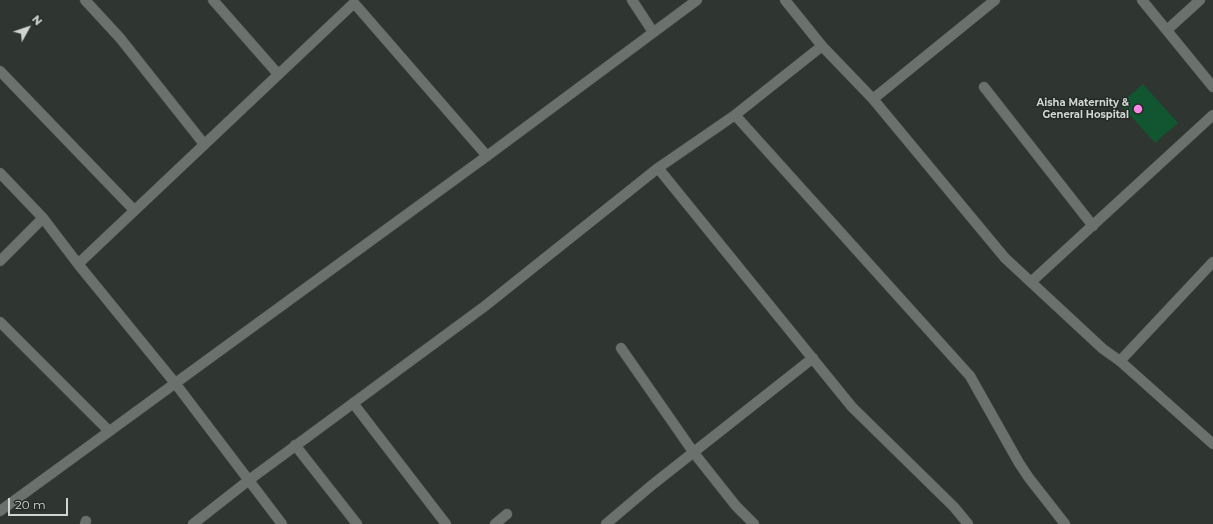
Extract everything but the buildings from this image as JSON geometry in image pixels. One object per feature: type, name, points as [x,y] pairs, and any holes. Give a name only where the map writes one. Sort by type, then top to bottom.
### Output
[{"type":"street","points":[[85,0],[120,38],[204,144]]},
{"type":"street","points":[[213,0],[278,74]]},
{"type":"street","points":[[632,0],[653,32]]},
{"type":"street","points":[[0,511],[487,156],[697,0]]},
{"type":"street","points":[[785,0],[822,46],[873,99],[1005,258],[1103,349],[1120,361],[1213,444]]},
{"type":"street","points":[[873,99],[995,0]]},
{"type":"street","points":[[1142,0],[1213,87]]},
{"type":"street","points":[[1167,30],[1200,0]]},
{"type":"street","points":[[78,264],[353,1],[487,156]]},
{"type":"street","points":[[193,524],[249,480],[485,306],[658,168],[735,115],[822,46]]},
{"type":"street","points":[[0,71],[134,210]]},
{"type":"street","points":[[984,87],[1093,226]]},
{"type":"street","points":[[735,115],[970,376],[1019,463],[1065,524]]},
{"type":"street","points":[[1032,282],[1213,115]]},
{"type":"street","points":[[658,168],[852,406],[954,507],[968,524]]},
{"type":"street","points":[[0,173],[43,218],[78,264],[175,383],[282,524]]},
{"type":"street","points":[[0,261],[43,218]]},
{"type":"street","points":[[1120,361],[1213,262]]},
{"type":"street","points":[[0,322],[109,431]]},
{"type":"street","points":[[622,348],[694,453],[736,506],[754,524]]},
{"type":"street","points":[[606,524],[813,358]]},
{"type":"street","points":[[353,403],[446,524]]},
{"type":"street","points":[[295,446],[357,524]]},
{"type":"street","points":[[495,524],[507,514]]},
{"type":"place","name":"Aisha Maternity & General Hospital","points":[[1138,109]]}]
